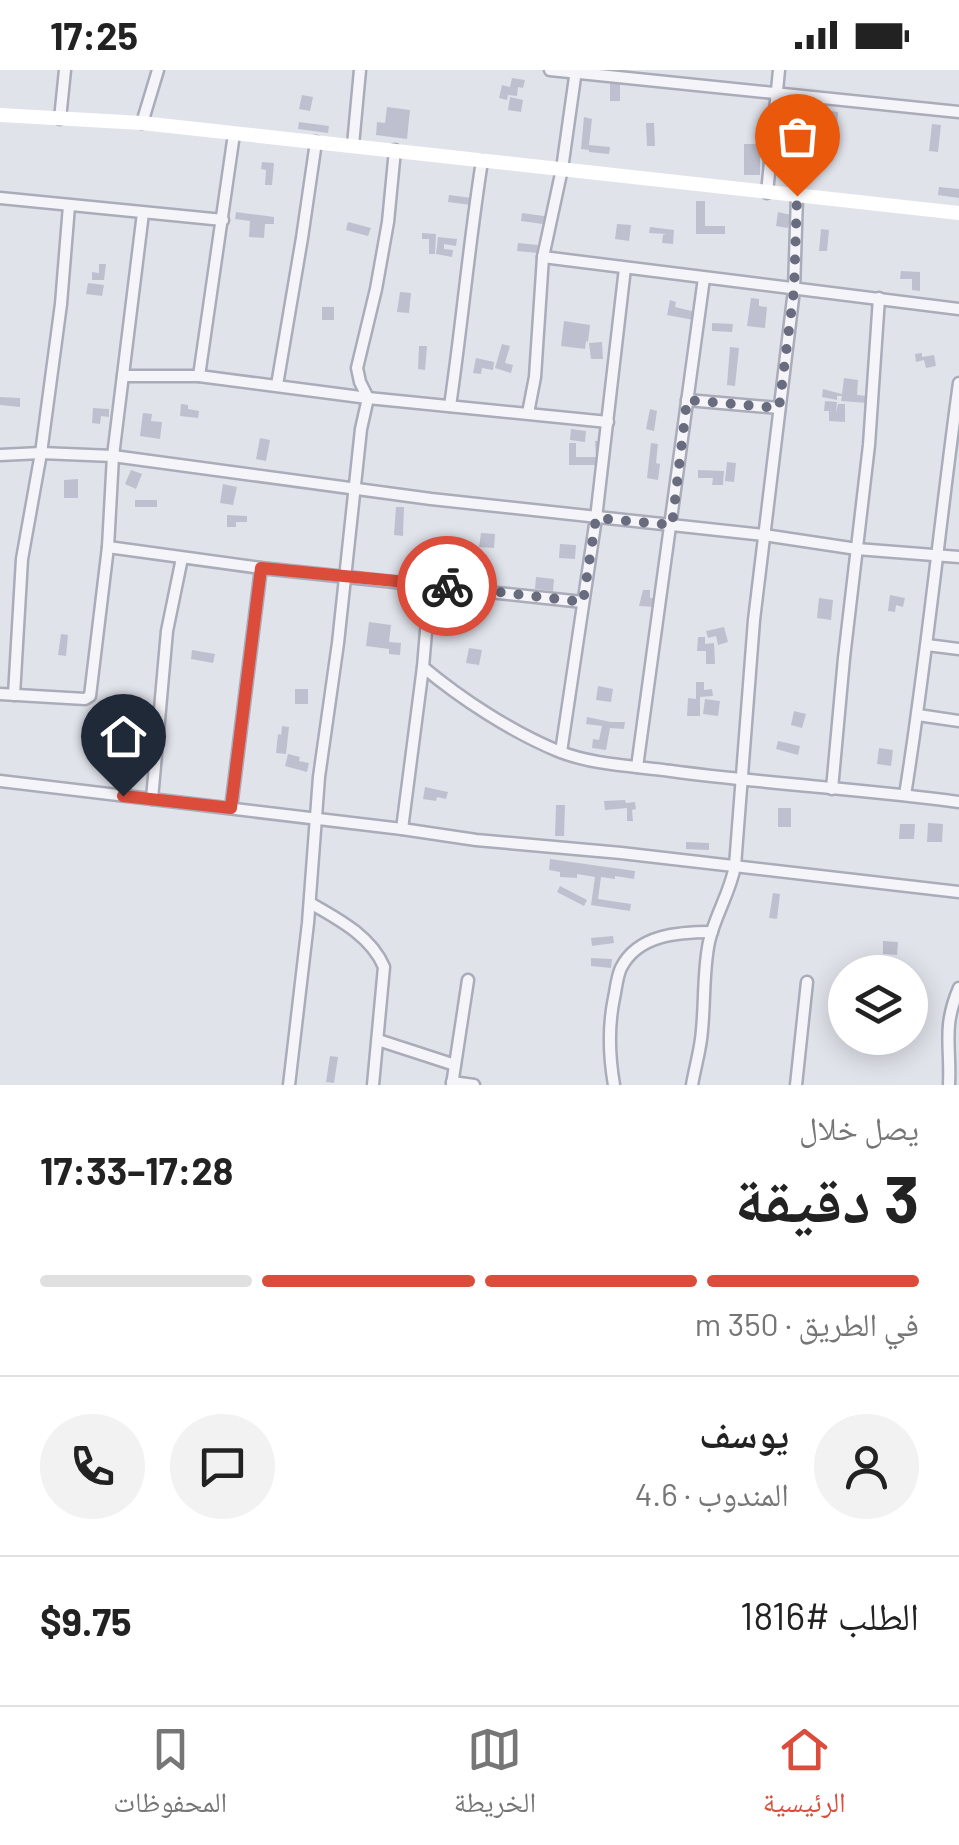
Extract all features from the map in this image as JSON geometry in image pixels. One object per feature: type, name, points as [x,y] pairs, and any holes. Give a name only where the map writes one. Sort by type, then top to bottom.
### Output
[{"type":"street","points":[[60,119],[65,70]]},
{"type":"street","points":[[142,123],[158,70]]},
{"type":"street","points":[[353,145],[360,70]]},
{"type":"street","points":[[550,70],[959,112]]},
{"type":"street","points":[[767,193],[779,70]]},
{"type":"street","points":[[528,413],[535,377],[543,257],[562,170],[576,71]]},
{"type":"street","points":[[0,115],[142,123],[959,213]]},
{"type":"street","points":[[200,376],[234,134]]},
{"type":"street","points":[[277,385],[316,142]]},
{"type":"street","points":[[289,1085],[310,903],[315,819],[361,429],[368,398],[357,368],[388,222],[395,150]]},
{"type":"street","points":[[450,406],[482,162]]},
{"type":"street","points":[[692,1085],[702,1035],[704,978],[712,932],[735,866],[754,620],[794,290],[797,196]]},
{"type":"street","points":[[0,198],[223,220]]},
{"type":"street","points":[[14,695],[22,559],[42,453],[62,304],[69,206]]},
{"type":"street","points":[[0,694],[85,700],[90,696],[108,548],[113,456],[143,213]]},
{"type":"street","points":[[543,257],[959,310]]},
{"type":"street","points":[[561,752],[596,518],[624,268]]},
{"type":"street","points":[[638,767],[704,278]]},
{"type":"street","points":[[832,789],[874,402],[879,298]]},
{"type":"street","points":[[123,376],[200,376],[368,398],[608,422]]},
{"type":"street","points":[[905,795],[936,554],[954,461],[959,382]]},
{"type":"street","points":[[687,400],[779,408]]},
{"type":"street","points":[[0,455],[113,456],[596,518],[764,535],[857,550],[959,557]]},
{"type":"street","points":[[108,548],[583,602]]},
{"type":"street","points":[[152,799],[167,631],[182,558]]},
{"type":"street","points":[[231,808],[261,568]]},
{"type":"street","points":[[402,829],[430,584]]},
{"type":"street","points":[[927,645],[959,649]]},
{"type":"street","points":[[422,667],[466,699],[561,752],[742,781],[959,802]]},
{"type":"street","points":[[918,715],[959,721]]},
{"type":"street","points":[[0,781],[476,840],[959,892]]},
{"type":"street","points":[[310,903],[370,943],[384,967],[374,1085]]},
{"type":"street","points":[[614,1085],[611,1011],[621,967],[633,953],[663,936],[712,932]]},
{"type":"street","points":[[468,980],[452,1083],[474,1085]]},
{"type":"street","points":[[796,1085],[807,982]]},
{"type":"street","points":[[949,1085],[947,1029],[950,1008],[959,988]]},
{"type":"street","points":[[378,1040],[455,1065]]},
{"type":"building","points":[[512,78],[525,80],[523,88],[518,87],[517,96],[499,98],[502,85],[510,87]]},
{"type":"building","points":[[610,81],[620,82],[620,101],[610,101]]},
{"type":"building","points":[[302,95],[313,97],[310,111],[299,109]]},
{"type":"building","points":[[510,97],[523,100],[521,112],[508,110]]},
{"type":"building","points":[[387,107],[410,110],[407,139],[376,135],[377,122],[385,123]]},
{"type":"building","points":[[822,110],[838,112],[837,125],[821,124]]},
{"type":"building","points":[[584,117],[592,119],[589,145],[610,147],[609,154],[581,149]]},
{"type":"building","points":[[299,122],[329,126],[328,133],[298,129]]},
{"type":"building","points":[[646,123],[654,123],[655,146],[647,146]]},
{"type":"building","points":[[932,124],[941,125],[938,152],[929,151]]},
{"type":"building","points":[[744,144],[760,144],[760,175],[744,175]]},
{"type":"building","points":[[262,162],[274,163],[272,185],[265,185]]},
{"type":"building","points":[[939,187],[959,189],[959,198],[938,195]]},
{"type":"building","points":[[449,195],[472,198],[471,205],[448,202]]},
{"type":"building","points":[[696,201],[705,201],[705,226],[725,226],[725,234],[696,234]]},
{"type":"building","points":[[236,212],[274,217],[274,224],[265,224],[264,238],[249,237],[250,221],[235,219]]},
{"type":"building","points":[[778,212],[791,215],[788,228],[776,226]]},
{"type":"building","points":[[522,213],[551,217],[550,225],[521,221]]},
{"type":"building","points":[[348,222],[371,228],[368,236],[346,230]]},
{"type":"building","points":[[617,224],[631,225],[629,241],[615,239]]},
{"type":"building","points":[[650,227],[674,230],[673,244],[662,243],[666,234],[649,233]]},
{"type":"building","points":[[821,229],[829,230],[827,251],[819,251]]},
{"type":"building","points":[[422,233],[436,234],[435,254],[429,254],[429,239],[422,239]]},
{"type":"building","points":[[438,237],[457,239],[456,246],[444,244],[444,249],[453,250],[452,257],[436,254]]},
{"type":"building","points":[[518,243],[538,245],[537,253],[517,251]]},
{"type":"building","points":[[99,264],[106,264],[104,280],[92,280],[92,272],[99,273]]},
{"type":"building","points":[[901,271],[920,272],[920,291],[912,290],[912,279],[900,279]]},
{"type":"building","points":[[88,283],[104,285],[102,296],[86,294]]},
{"type":"building","points":[[400,292],[411,293],[409,313],[397,312]]},
{"type":"building","points":[[751,298],[759,299],[759,306],[767,307],[765,328],[747,326]]},
{"type":"building","points":[[670,300],[676,302],[675,307],[700,313],[699,321],[667,315]]},
{"type":"building","points":[[322,307],[334,307],[334,320],[322,320]]},
{"type":"building","points":[[564,321],[590,325],[585,349],[561,346]]},
{"type":"building","points":[[712,323],[733,324],[732,332],[712,331]]},
{"type":"building","points":[[602,342],[603,359],[591,359],[589,343]]},
{"type":"building","points":[[502,344],[510,346],[505,363],[513,365],[511,373],[495,368]]},
{"type":"building","points":[[419,346],[427,346],[425,370],[418,369]]},
{"type":"building","points":[[730,347],[739,348],[735,386],[727,385]]},
{"type":"building","points":[[922,353],[922,357],[934,355],[936,366],[926,368],[924,360],[916,362],[915,354]]},
{"type":"building","points":[[476,358],[494,362],[493,370],[482,368],[481,374],[473,373]]},
{"type":"building","points":[[844,378],[858,380],[857,395],[868,396],[868,403],[841,401],[842,396],[837,396],[837,400],[822,397],[823,389],[842,394]]},
{"type":"building","points":[[0,397],[20,398],[20,407],[0,405]]},
{"type":"building","points":[[825,401],[837,402],[836,413],[838,404],[845,404],[845,422],[829,421]]},
{"type":"building","points":[[181,404],[199,411],[198,418],[180,416]]},
{"type":"building","points":[[93,408],[109,409],[109,417],[101,416],[100,424],[92,423]]},
{"type":"building","points":[[650,409],[657,411],[654,431],[646,429]]},
{"type":"building","points":[[143,413],[152,414],[151,421],[162,422],[160,439],[140,436]]},
{"type":"building","points":[[571,429],[586,431],[585,442],[570,440]]},
{"type":"building","points":[[260,438],[270,440],[266,461],[256,459]]},
{"type":"building","points":[[595,441],[603,441],[603,465],[569,465],[569,443],[576,443],[576,457],[596,457]]},
{"type":"building","points":[[651,443],[658,444],[658,480],[647,478]]},
{"type":"building","points":[[727,462],[736,463],[734,482],[725,481]]},
{"type":"building","points":[[131,470],[142,474],[136,489],[125,484]]},
{"type":"building","points":[[698,470],[724,471],[723,485],[712,485],[713,478],[698,478]]},
{"type":"building","points":[[78,479],[78,498],[64,498],[64,480]]},
{"type":"building","points":[[223,484],[237,487],[233,505],[220,503]]},
{"type":"building","points":[[135,500],[157,500],[157,507],[135,507]]},
{"type":"building","points":[[396,507],[404,507],[403,536],[394,535]]},
{"type":"building","points":[[227,515],[247,516],[247,522],[227,527]]},
{"type":"building","points":[[481,533],[495,534],[494,548],[479,547]]},
{"type":"building","points":[[560,544],[576,545],[575,559],[559,558]]},
{"type":"building","points":[[536,577],[554,579],[553,591],[535,589]]},
{"type":"building","points":[[643,590],[650,590],[655,607],[639,606]]},
{"type":"building","points":[[890,595],[905,598],[903,607],[896,605],[895,612],[888,611]]},
{"type":"building","points":[[819,598],[833,600],[831,620],[817,618]]},
{"type":"building","points":[[369,622],[391,625],[389,642],[401,643],[400,655],[366,646]]},
{"type":"building","points":[[724,627],[728,642],[718,645],[716,636],[708,638],[706,631]]},
{"type":"building","points":[[61,634],[68,635],[66,656],[58,655]]},
{"type":"building","points":[[698,637],[705,637],[705,644],[714,643],[715,664],[706,664],[706,651],[697,651]]},
{"type":"building","points":[[469,648],[482,650],[479,665],[466,663]]},
{"type":"building","points":[[192,650],[215,654],[213,663],[191,659]]},
{"type":"building","points":[[696,682],[704,682],[704,690],[712,689],[713,696],[700,697],[700,716],[687,716],[688,698],[696,699]]},
{"type":"building","points":[[598,686],[613,689],[611,702],[596,700]]},
{"type":"building","points":[[295,689],[308,689],[308,704],[295,704]]},
{"type":"building","points":[[705,699],[720,701],[718,716],[703,714]]},
{"type":"building","points":[[794,711],[806,714],[802,728],[791,725]]},
{"type":"building","points":[[587,717],[625,722],[624,729],[610,728],[606,750],[592,748],[593,739],[599,740],[602,726],[586,724]]},
{"type":"building","points":[[282,726],[289,727],[286,754],[276,753]]},
{"type":"building","points":[[778,741],[800,746],[798,755],[776,749]]},
{"type":"building","points":[[879,748],[893,750],[891,766],[877,764]]},
{"type":"building","points":[[288,754],[309,763],[307,772],[285,766]]},
{"type":"building","points":[[425,787],[448,792],[446,799],[423,799]]},
{"type":"building","points":[[604,801],[635,802],[633,821],[627,821],[627,808],[605,810]]},
{"type":"building","points":[[556,805],[565,805],[564,836],[555,836]]},
{"type":"building","points":[[778,808],[791,808],[791,827],[778,827]]},
{"type":"building","points":[[928,823],[943,824],[942,842],[927,842]]},
{"type":"building","points":[[900,824],[915,824],[914,839],[899,839]]},
{"type":"building","points":[[686,842],[709,843],[709,850],[686,849]]},
{"type":"building","points":[[550,859],[635,871],[634,879],[601,877],[598,899],[631,904],[630,911],[591,905],[595,877],[560,877],[560,872],[549,870]]},
{"type":"building","points":[[560,886],[587,900],[584,906],[557,892]]},
{"type":"building","points":[[773,893],[780,894],[777,919],[769,918]]},
{"type":"building","points":[[613,936],[614,943],[592,946],[591,938]]},
{"type":"building","points":[[883,941],[898,942],[897,955],[883,954]]},
{"type":"building","points":[[591,958],[612,959],[611,968],[591,966]]},
{"type":"building","points":[[330,1056],[338,1057],[334,1083],[326,1082]]},
{"type":"way so far","points":[[447,586],[583,602],[596,518],[672,525],[687,400],[779,408],[794,290],[797,196]]},
{"type":"route","points":[[123,796],[231,808],[261,568],[447,586]]}]
